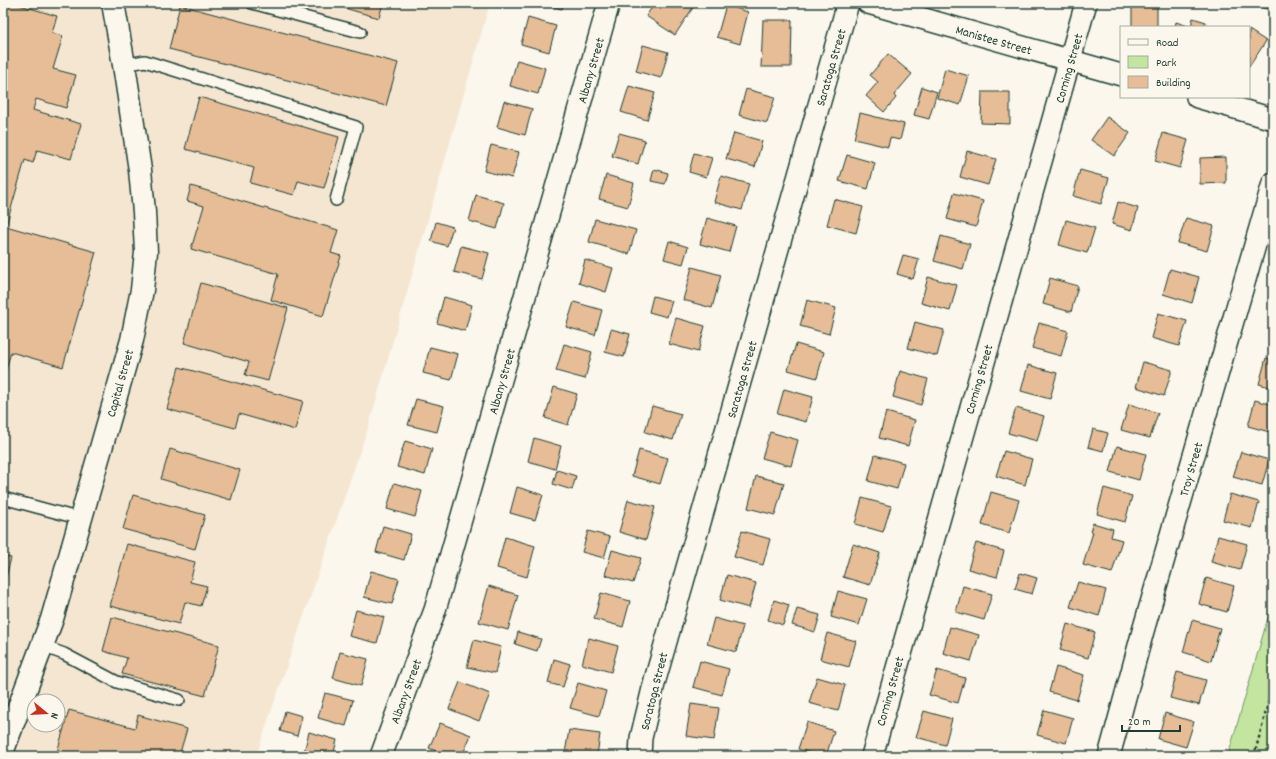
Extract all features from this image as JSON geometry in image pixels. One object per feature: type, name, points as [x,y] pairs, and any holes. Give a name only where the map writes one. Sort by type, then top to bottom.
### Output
[{"type":"street","name":"Capital Street","points":[[3,750],[52,619],[132,340],[142,290],[146,252],[140,170],[113,3]]},
{"type":"street","name":"Albany Street","points":[[381,756],[436,610],[610,3]]},
{"type":"street","name":"Saratoga Street","points":[[640,756],[641,738],[655,680],[848,3]]},
{"type":"street","name":"Manistee Street","points":[[868,3],[1120,75]]},
{"type":"street","name":"Corning Street","points":[[872,756],[1086,3]]},
{"type":"street","points":[[1200,98],[1273,119]]},
{"type":"street","name":"Troy Street","points":[[1109,756],[1143,631],[1273,183]]},
{"type":"lane","points":[[252,3],[360,32]]},
{"type":"lane","points":[[124,65],[145,61],[356,127],[336,200]]},
{"type":"lane","points":[[3,498],[81,519]]},
{"type":"lane","points":[[42,646],[64,654],[117,682],[179,700]]},
{"type":"path","points":[[1254,756],[1268,704],[1273,676]]},
{"type":"shaded area","points":[[3,3],[490,3],[369,425],[256,756],[3,756]]},
{"type":"green space","points":[[1273,600],[1273,738],[1268,756],[1228,756]]},
{"type":"building","points":[[3,3],[13,3],[57,16],[52,33],[63,36],[53,69],[76,75],[66,108],[36,99],[33,110],[81,124],[71,159],[37,150],[33,163],[25,160],[6,226],[96,252],[63,367],[11,352],[3,380]]},
{"type":"building","points":[[327,3],[383,3],[379,18]]},
{"type":"building","points":[[539,3],[564,3],[562,9]]},
{"type":"building","points":[[655,3],[690,3],[694,6],[675,35],[646,16]]},
{"type":"building","points":[[1273,3],[1273,11],[1250,4]]},
{"type":"building","points":[[180,5],[398,63],[386,106],[169,49]]},
{"type":"building","points":[[726,5],[748,12],[740,44],[717,37]]},
{"type":"building","points":[[1132,6],[1157,6],[1157,26],[1132,26]]},
{"type":"building","points":[[528,18],[556,26],[549,52],[521,44]]},
{"type":"building","points":[[1193,18],[1206,22],[1204,26],[1191,26]]},
{"type":"building","points":[[763,20],[792,20],[791,67],[761,67]]},
{"type":"building","points":[[1176,22],[1188,26],[1175,26]]},
{"type":"building","points":[[1250,31],[1266,41],[1250,65]]},
{"type":"building","points":[[643,45],[668,52],[661,78],[636,71]]},
{"type":"building","points":[[888,54],[912,74],[894,95],[896,98],[884,112],[866,96],[878,82],[870,75]]},
{"type":"building","points":[[517,60],[545,68],[538,94],[510,86]]},
{"type":"building","points":[[945,69],[969,76],[960,105],[937,98]]},
{"type":"building","points":[[629,86],[655,93],[647,120],[621,112]]},
{"type":"building","points":[[922,87],[937,92],[929,119],[914,115]]},
{"type":"building","points":[[746,89],[775,97],[767,123],[739,115]]},
{"type":"building","points":[[982,92],[1010,92],[1010,124],[981,123]]},
{"type":"building","points":[[199,97],[339,137],[324,188],[298,181],[294,195],[250,183],[254,168],[185,149]]},
{"type":"building","points":[[504,101],[532,109],[525,135],[497,127]]},
{"type":"building","points":[[860,113],[904,124],[900,140],[890,138],[888,147],[854,139]]},
{"type":"building","points":[[1107,117],[1130,133],[1114,156],[1091,140]]},
{"type":"building","points":[[619,133],[645,140],[638,164],[612,156]]},
{"type":"building","points":[[734,133],[762,141],[755,167],[726,159]]},
{"type":"building","points":[[1163,133],[1188,140],[1180,168],[1155,161]]},
{"type":"building","points":[[491,145],[519,152],[512,178],[484,171]]},
{"type":"building","points":[[967,151],[996,159],[988,185],[960,177]]},
{"type":"building","points":[[694,153],[712,158],[706,177],[689,172]]},
{"type":"building","points":[[847,155],[875,163],[868,189],[839,181]]},
{"type":"building","points":[[1226,157],[1226,183],[1200,184],[1200,158]]},
{"type":"building","points":[[654,169],[668,173],[665,184],[651,181]]},
{"type":"building","points":[[1080,170],[1109,178],[1101,204],[1073,196]]},
{"type":"building","points":[[606,175],[634,183],[628,207],[599,199]]},
{"type":"building","points":[[721,176],[749,184],[742,210],[714,202]]},
{"type":"building","points":[[191,186],[338,230],[331,253],[341,256],[323,316],[271,300],[278,274],[191,249],[204,206],[187,201]]},
{"type":"building","points":[[954,193],[983,201],[976,227],[947,219]]},
{"type":"building","points":[[476,195],[504,203],[497,229],[469,221]]},
{"type":"building","points":[[834,199],[863,207],[856,233],[827,225]]},
{"type":"building","points":[[1118,202],[1138,208],[1132,230],[1112,224]]},
{"type":"building","points":[[707,218],[736,226],[729,252],[700,244]]},
{"type":"building","points":[[1186,218],[1214,226],[1207,251],[1178,243]]},
{"type":"building","points":[[595,219],[636,230],[629,254],[589,242]]},
{"type":"building","points":[[1066,220],[1095,228],[1087,253],[1059,245]]},
{"type":"building","points":[[436,222],[453,227],[447,246],[431,241]]},
{"type":"building","points":[[941,236],[970,244],[963,269],[934,261]]},
{"type":"building","points":[[669,241],[688,247],[683,264],[664,259]]},
{"type":"building","points":[[461,246],[489,253],[482,279],[454,272]]},
{"type":"building","points":[[903,255],[919,259],[913,279],[897,274]]},
{"type":"building","points":[[585,260],[613,268],[606,292],[579,283]]},
{"type":"building","points":[[692,267],[721,275],[712,308],[683,300]]},
{"type":"building","points":[[1170,269],[1199,277],[1192,303],[1163,294]]},
{"type":"building","points":[[928,277],[957,285],[950,311],[921,303]]},
{"type":"building","points":[[1050,278],[1078,286],[1071,312],[1043,304]]},
{"type":"building","points":[[201,283],[288,308],[268,381],[245,375],[249,362],[184,343]]},
{"type":"building","points":[[653,296],[672,301],[667,317],[649,312]]},
{"type":"building","points":[[444,297],[472,305],[465,331],[437,323]]},
{"type":"building","points":[[807,300],[836,308],[829,334],[800,326]]},
{"type":"building","points":[[574,302],[602,310],[595,335],[566,327]]},
{"type":"building","points":[[1158,313],[1187,321],[1179,346],[1151,338]]},
{"type":"building","points":[[676,318],[705,326],[698,352],[669,344]]},
{"type":"building","points":[[915,322],[944,330],[937,356],[908,348]]},
{"type":"building","points":[[1039,323],[1068,331],[1061,356],[1032,348]]},
{"type":"building","points":[[611,329],[630,334],[624,357],[605,352]]},
{"type":"building","points":[[564,344],[592,352],[585,379],[556,371]]},
{"type":"building","points":[[796,344],[824,352],[817,378],[788,370]]},
{"type":"building","points":[[430,347],[458,354],[451,380],[423,373]]},
{"type":"building","points":[[1266,358],[1273,360],[1273,388],[1259,384]]},
{"type":"building","points":[[1143,362],[1172,370],[1164,396],[1136,387]]},
{"type":"building","points":[[1028,365],[1057,373],[1050,399],[1021,391]]},
{"type":"building","points":[[179,367],[303,401],[295,430],[239,414],[235,428],[167,409]]},
{"type":"building","points":[[900,371],[928,379],[921,405],[893,397]]},
{"type":"building","points":[[554,387],[577,394],[568,425],[545,418]]},
{"type":"building","points":[[784,389],[813,397],[806,422],[777,414]]},
{"type":"building","points":[[416,399],[444,406],[437,432],[408,425]]},
{"type":"building","points":[[1255,400],[1273,405],[1273,433],[1248,426]]},
{"type":"building","points":[[1129,404],[1158,413],[1150,438],[1121,430]]},
{"type":"building","points":[[652,406],[681,414],[673,440],[645,432]]},
{"type":"building","points":[[1016,408],[1044,416],[1037,441],[1008,433]]},
{"type":"building","points":[[886,412],[915,420],[908,446],[879,438]]},
{"type":"building","points":[[1093,429],[1108,433],[1103,451],[1088,447]]},
{"type":"building","points":[[770,432],[798,440],[791,466],[762,458]]},
{"type":"building","points":[[534,438],[561,446],[555,469],[528,461]]},
{"type":"building","points":[[405,441],[432,449],[425,475],[397,467]]},
{"type":"building","points":[[1117,446],[1146,454],[1139,480],[1110,472]]},
{"type":"building","points":[[170,449],[240,470],[231,500],[161,479]]},
{"type":"building","points":[[639,450],[668,458],[660,484],[632,476]]},
{"type":"building","points":[[1004,451],[1032,459],[1025,485],[996,476]]},
{"type":"building","points":[[1241,452],[1269,460],[1262,485],[1233,477]]},
{"type":"building","points":[[875,455],[904,463],[897,489],[868,481]]},
{"type":"building","points":[[557,470],[576,476],[572,490],[553,484]]},
{"type":"building","points":[[756,476],[784,483],[775,515],[748,508]]},
{"type":"building","points":[[394,483],[422,491],[415,517],[387,509]]},
{"type":"building","points":[[517,487],[543,495],[535,520],[510,513]]},
{"type":"building","points":[[1104,488],[1132,496],[1125,522],[1097,514]]},
{"type":"building","points":[[991,492],[1019,500],[1009,533],[982,525]]},
{"type":"building","points":[[1230,494],[1259,502],[1252,528],[1223,520]]},
{"type":"building","points":[[133,495],[205,515],[195,549],[123,529]]},
{"type":"building","points":[[862,498],[891,506],[883,532],[855,524]]},
{"type":"building","points":[[628,500],[655,507],[646,540],[619,532]]},
{"type":"building","points":[[1093,523],[1113,529],[1111,537],[1122,540],[1112,573],[1083,565],[1093,532],[1090,531]]},
{"type":"building","points":[[383,526],[411,534],[404,560],[376,552]]},
{"type":"building","points":[[588,531],[610,537],[604,558],[582,552]]},
{"type":"building","points":[[742,531],[770,539],[763,565],[734,557]]},
{"type":"building","points":[[1218,536],[1247,544],[1240,570],[1211,562]]},
{"type":"building","points":[[505,537],[535,546],[527,577],[497,568]]},
{"type":"building","points":[[976,543],[1004,551],[997,577],[968,569]]},
{"type":"building","points":[[127,544],[195,562],[190,582],[207,586],[201,606],[185,602],[179,624],[110,606]]},
{"type":"building","points":[[853,544],[880,553],[870,585],[843,577]]},
{"type":"building","points":[[612,550],[641,558],[633,583],[605,575]]},
{"type":"building","points":[[3,556],[11,558],[5,581],[3,580]]},
{"type":"building","points":[[371,571],[399,579],[392,604],[364,597]]},
{"type":"building","points":[[1020,573],[1037,578],[1032,594],[1015,589]]},
{"type":"building","points":[[727,575],[756,583],[749,608],[720,600]]},
{"type":"building","points":[[1206,578],[1234,586],[1227,612],[1199,604]]},
{"type":"building","points":[[1078,582],[1106,590],[1099,616],[1070,607]]},
{"type":"building","points":[[489,586],[518,595],[508,630],[479,622]]},
{"type":"building","points":[[963,586],[992,594],[984,620],[956,612]]},
{"type":"building","points":[[838,591],[867,599],[859,625],[831,617]]},
{"type":"building","points":[[601,593],[630,601],[623,627],[594,619]]},
{"type":"building","points":[[774,600],[789,605],[783,625],[768,620]]},
{"type":"building","points":[[797,609],[820,615],[815,632],[792,625]]},
{"type":"building","points":[[356,610],[384,617],[377,643],[349,636]]},
{"type":"building","points":[[112,617],[219,645],[205,696],[122,674],[127,658],[103,651]]},
{"type":"building","points":[[714,618],[743,626],[736,652],[707,644]]},
{"type":"building","points":[[1192,620],[1220,628],[1211,661],[1183,652]]},
{"type":"building","points":[[1067,624],[1095,632],[1088,658],[1060,650]]},
{"type":"building","points":[[950,627],[979,635],[971,661],[943,653]]},
{"type":"building","points":[[518,632],[541,639],[537,651],[515,644]]},
{"type":"building","points":[[827,633],[856,641],[849,667],[820,659]]},
{"type":"building","points":[[589,638],[618,646],[611,672],[582,664]]},
{"type":"building","points":[[474,640],[501,647],[495,673],[467,667]]},
{"type":"building","points":[[340,652],[368,659],[361,686],[333,678]]},
{"type":"building","points":[[554,659],[570,664],[563,687],[548,683]]},
{"type":"building","points":[[700,661],[729,669],[722,695],[693,687]]},
{"type":"building","points":[[1056,667],[1084,675],[1077,700],[1049,692]]},
{"type":"building","points":[[937,670],[965,678],[958,703],[929,695]]},
{"type":"building","points":[[1177,672],[1206,680],[1199,705],[1170,698]]},
{"type":"building","points":[[817,677],[845,685],[838,711],[809,703]]},
{"type":"building","points":[[460,682],[490,694],[479,721],[449,709]]},
{"type":"building","points":[[578,683],[606,691],[599,716],[570,708]]},
{"type":"building","points":[[325,693],[353,700],[346,726],[318,718]]},
{"type":"building","points":[[691,704],[719,708],[714,740],[686,736]]},
{"type":"building","points":[[69,710],[135,728],[138,715],[187,729],[179,756],[56,756],[62,733],[66,733],[66,721]]},
{"type":"building","points":[[1044,710],[1073,718],[1066,743],[1037,735]]},
{"type":"building","points":[[285,711],[302,716],[297,736],[280,731]]},
{"type":"building","points":[[924,711],[952,719],[945,745],[916,737]]},
{"type":"building","points":[[1165,713],[1194,722],[1186,747],[1158,739]]},
{"type":"building","points":[[807,722],[834,731],[826,756],[820,756],[798,749]]},
{"type":"building","points":[[440,723],[471,735],[462,756],[448,756],[429,748]]},
{"type":"building","points":[[569,730],[600,734],[597,756],[584,756],[565,753]]},
{"type":"building","points":[[309,732],[337,740],[333,756],[303,756]]}]
